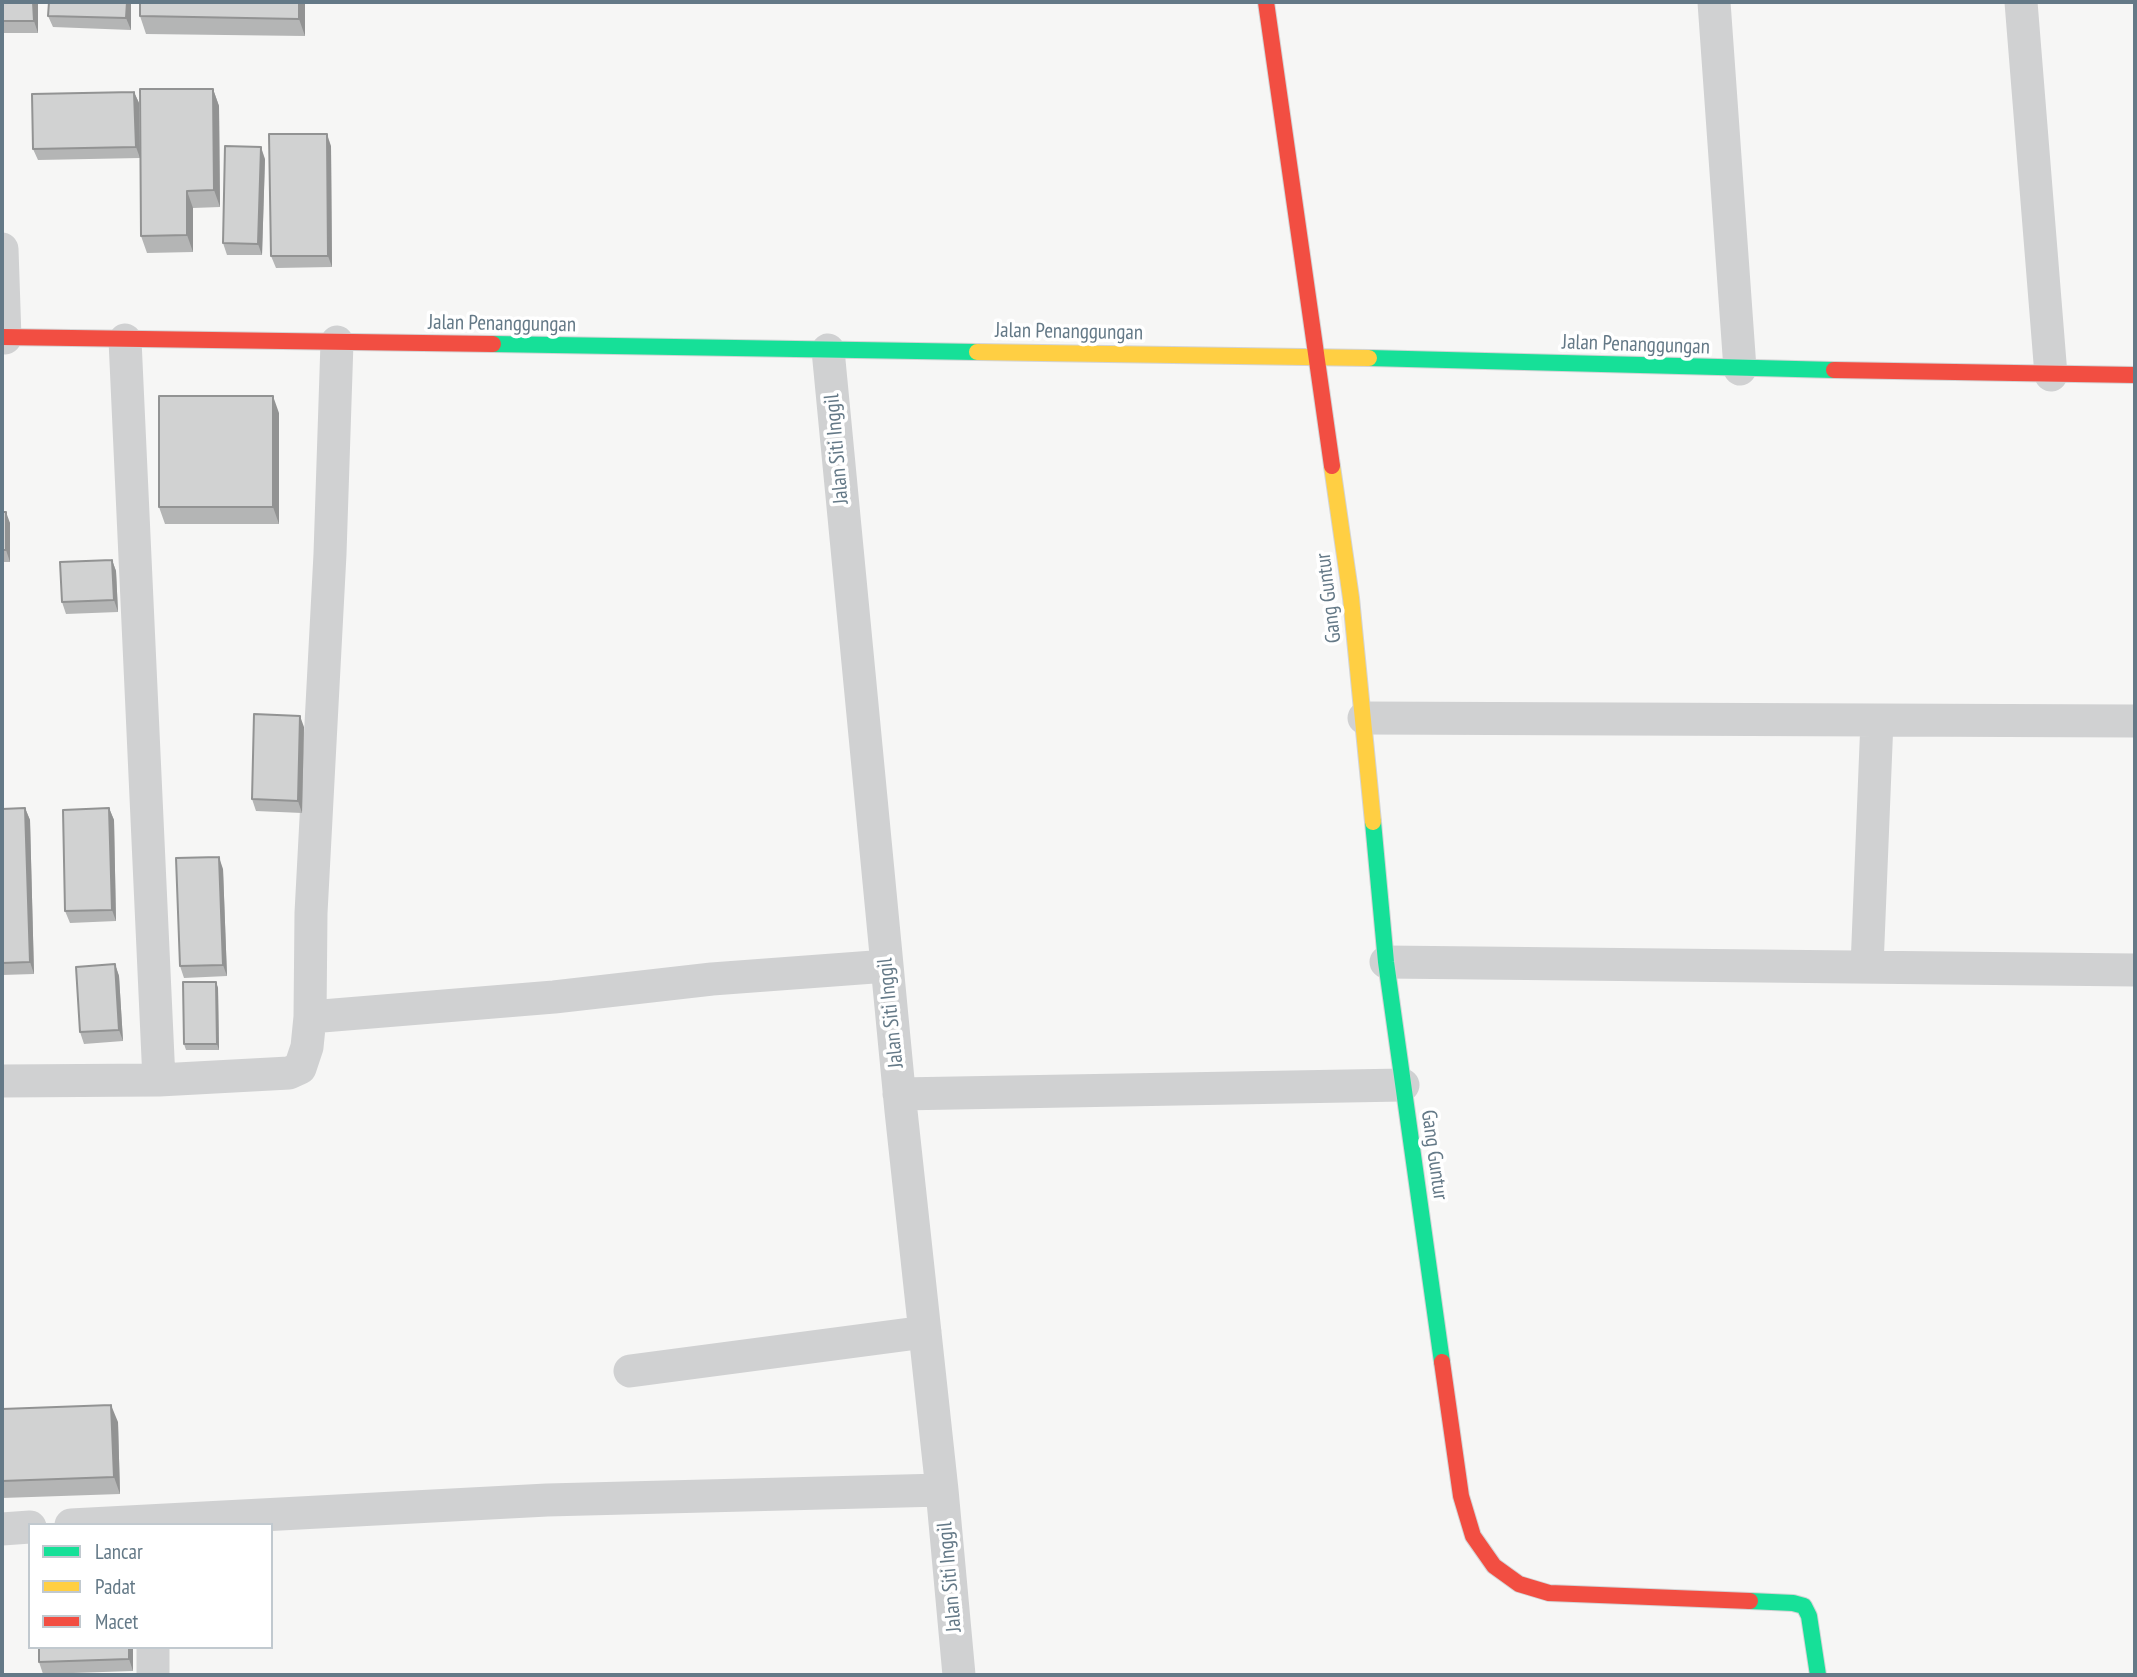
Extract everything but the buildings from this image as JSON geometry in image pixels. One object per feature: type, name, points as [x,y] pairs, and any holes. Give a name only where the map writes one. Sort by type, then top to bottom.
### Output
[{"type":"main road","name":"Gang Guntur","points":[[1266,2],[1351,598],[1385,962],[1461,1496],[1473,1535],[1494,1566],[1519,1584],[1549,1593],[1793,1603],[1804,1606],[1809,1616],[1818,1675]]},
{"type":"main road","name":"Jalan Penanggungan","points":[[3,337],[1318,357],[1741,369],[2135,376]]},
{"type":"street","points":[[1714,2],[1741,369]]},
{"type":"street","points":[[2021,2],[2051,374]]},
{"type":"street","points":[[2,249],[5,279],[3,337]]},
{"type":"street","points":[[125,340],[159,1080]]},
{"type":"street","points":[[2,1081],[159,1080],[289,1073],[300,1068],[307,1048],[310,1017],[311,913],[330,554],[337,342]]},
{"type":"street","name":"Jalan Siti Inggil","points":[[828,350],[899,1094],[959,1675]]},
{"type":"street","points":[[1364,718],[2135,722]]},
{"type":"street","points":[[1867,967],[1877,720]]},
{"type":"street","points":[[1385,962],[2135,970]]},
{"type":"street","points":[[310,1017],[554,997],[712,979],[887,966]]},
{"type":"street","points":[[899,1094],[1403,1085]]},
{"type":"street","points":[[631,1371],[925,1332]]},
{"type":"street","points":[[128,1523],[547,1500],[942,1490]]},
{"type":"street","points":[[2,1530],[28,1527]]},
{"type":"street","points":[[153,1649],[153,1675]]},
{"type":"traffic: fast","points":[[493,344],[977,352]]},
{"type":"traffic: fast","points":[[1369,358],[1834,370]]},
{"type":"traffic: fast","points":[[1373,822],[1386,962],[1442,1362]]},
{"type":"traffic: fast","points":[[1750,1601],[1804,1606],[1809,1616],[1818,1675]]},
{"type":"traffic: slow","points":[[977,352],[1369,358]]},
{"type":"traffic: slow","points":[[1332,466],[1351,598],[1373,822]]},
{"type":"traffic: jam","points":[[1266,2],[1332,466]]},
{"type":"traffic: jam","points":[[2,337],[493,344]]},
{"type":"traffic: jam","points":[[1834,370],[2135,375]]},
{"type":"traffic: jam","points":[[1442,1362],[1461,1496],[1473,1536],[1494,1566],[1519,1584],[1549,1593],[1750,1601]]}]
